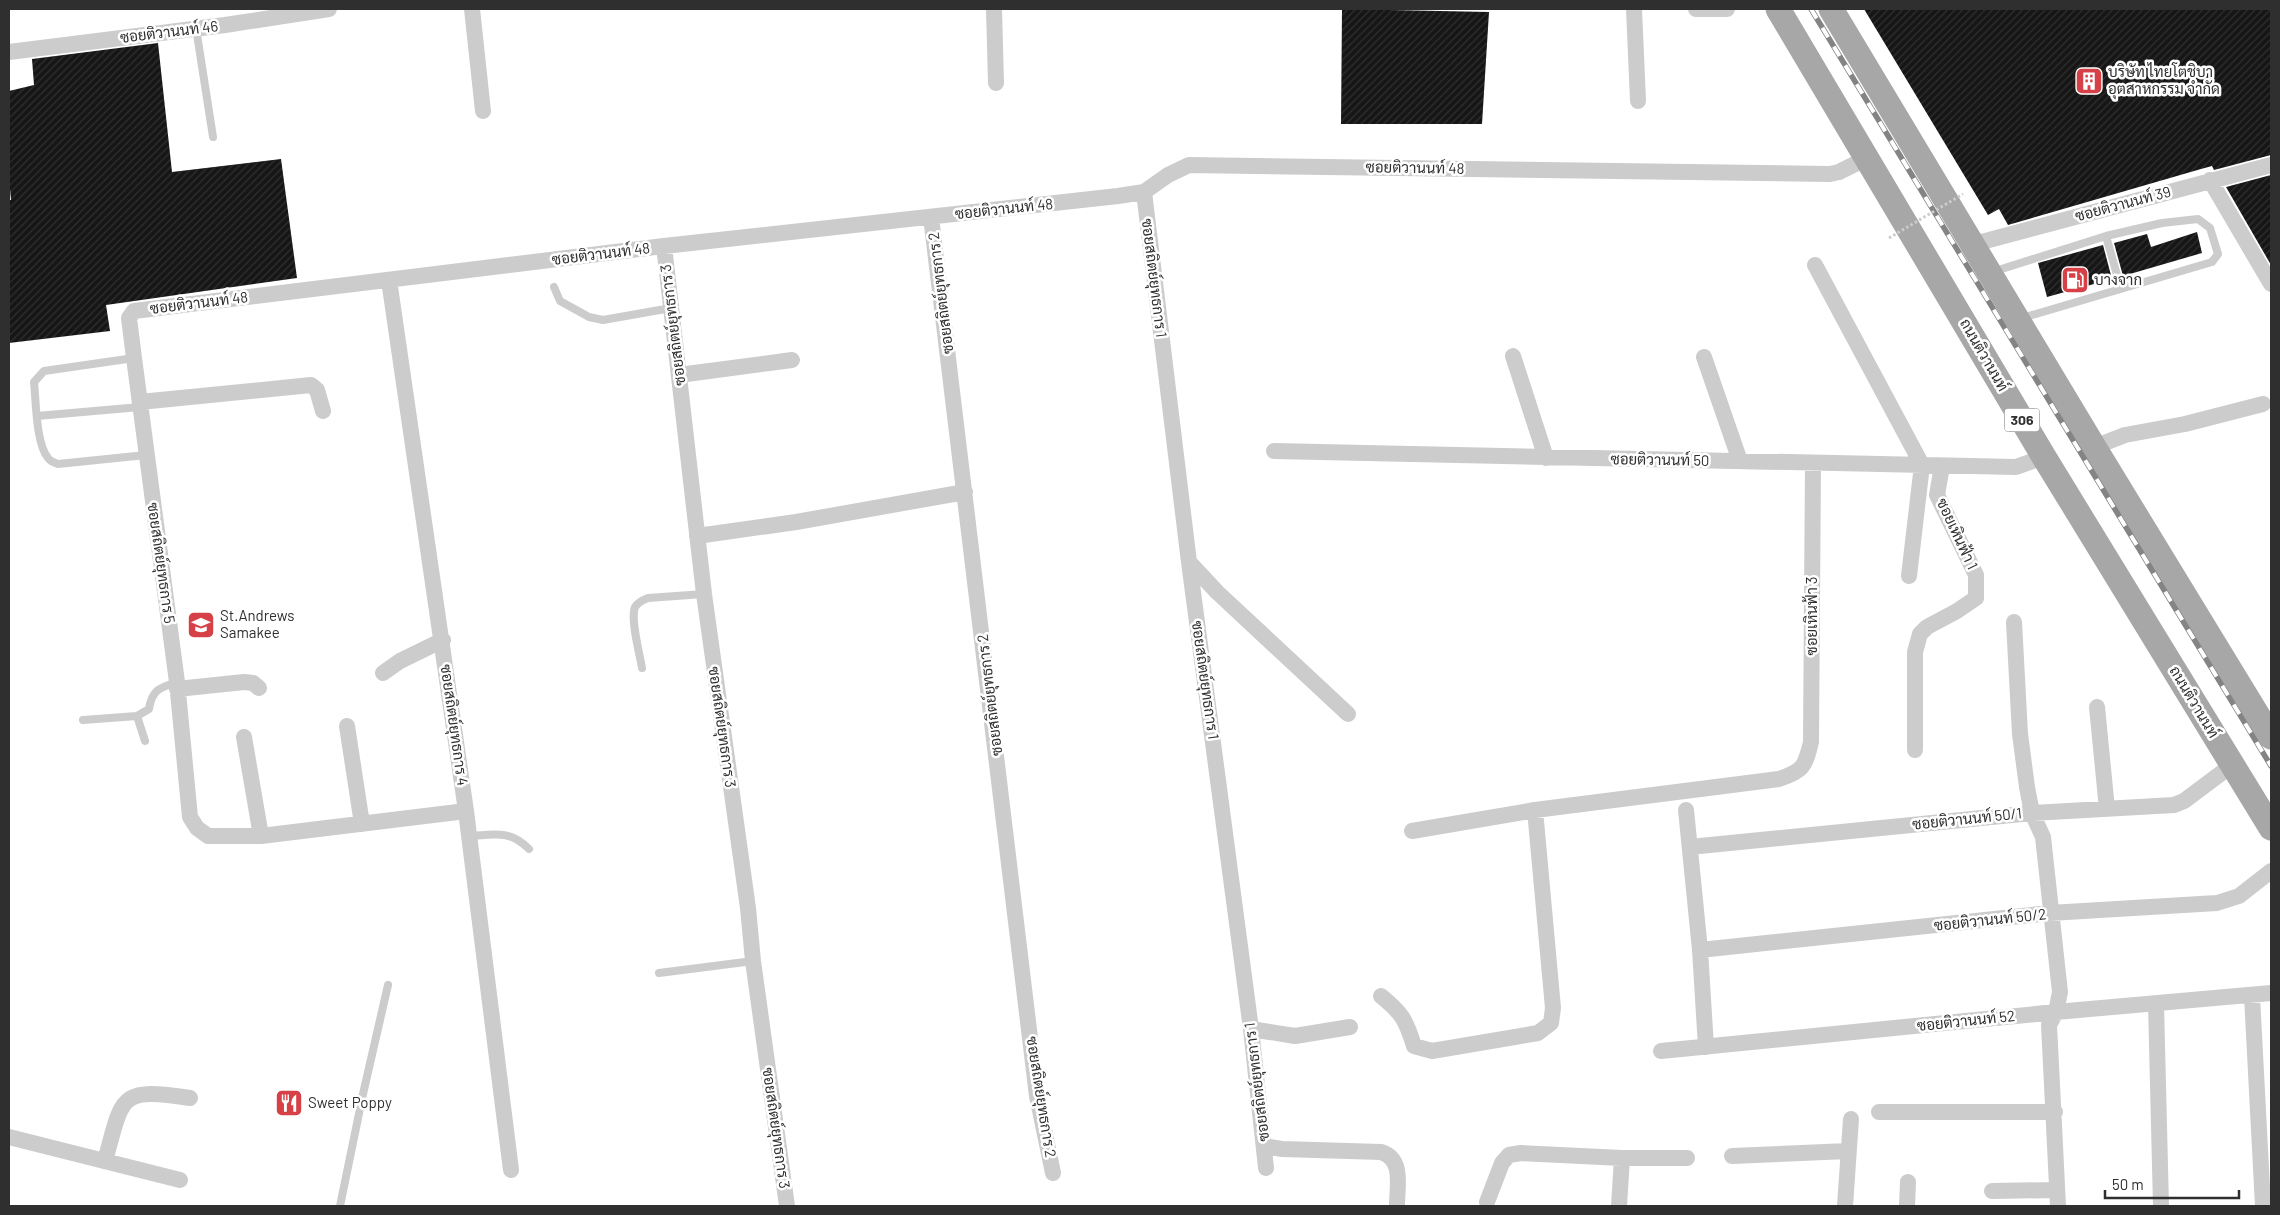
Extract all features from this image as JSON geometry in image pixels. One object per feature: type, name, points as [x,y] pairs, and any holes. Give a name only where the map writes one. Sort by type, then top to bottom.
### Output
[{"type":"main road","name":"ถนนติวานนท์","points":[[1778,9],[2044,457],[2271,828]]},
{"type":"main road","points":[[1832,9],[2019,318],[2094,447],[2270,731]]},
{"type":"street","name":"ซอยติวานนท์ 46","points":[[9,52],[196,28],[224,17],[329,9]]},
{"type":"street","points":[[472,9],[483,111]]},
{"type":"street","points":[[994,9],[996,83]]},
{"type":"street","points":[[1634,9],[1638,101]]},
{"type":"street","points":[[1696,9],[1728,9]]},
{"type":"street","name":"ซอยติวานนท์ 48","points":[[134,310],[664,246],[1144,192],[1168,175],[1189,165],[1830,174],[1840,172],[1867,158]]},
{"type":"street","name":"ซอยติวานนท์ 39","points":[[1974,244],[2271,165]]},
{"type":"street","points":[[2210,180],[2271,284]]},
{"type":"street","name":"ซอยสถิตย์ยุทธการ 1","points":[[1144,192],[1189,562],[1251,1029],[1266,1168]]},
{"type":"street","name":"ซอยสถิตย์ยุทธการ 2","points":[[931,217],[1037,1096],[1053,1173]]},
{"type":"street","name":"ซอยสถิตย์ยุทธการ 3","points":[[664,246],[704,594],[787,1206]]},
{"type":"street","points":[[1815,265],[1922,465],[1908,576]]},
{"type":"street","name":"ซอยสถิตย์ยุทธการ 4","points":[[390,280],[466,811],[511,1170]]},
{"type":"street","name":"ซอยสถิตย์ยุทธการ 5","points":[[134,310],[129,318],[177,685],[190,817],[197,828],[208,836],[261,836]]},
{"type":"street","points":[[1513,356],[1546,458]]},
{"type":"street","points":[[1704,357],[1740,461]]},
{"type":"street","points":[[679,374],[792,360]]},
{"type":"street","points":[[140,404],[310,385],[317,390],[322,410]]},
{"type":"street","points":[[2094,447],[2125,436],[2185,424],[2263,404]]},
{"type":"street","name":"ซอยติวานนท์ 50","points":[[1274,451],[2016,467],[2044,457]]},
{"type":"street","name":"ซอยเหินฟ้า 3","points":[[1535,810],[1779,779],[1796,774],[1803,768],[1811,742],[1813,463]]},
{"type":"street","name":"ซอยเหินฟ้า 1","points":[[1915,750],[1915,652],[1920,634],[1927,627],[1957,611],[1976,598],[1976,576],[1936,495],[1942,466]]},
{"type":"street","points":[[697,536],[796,522],[965,492]]},
{"type":"street","points":[[1189,562],[1217,592],[1348,714]]},
{"type":"street","points":[[1992,1191],[2058,1198],[2049,1025],[2056,1012],[2060,992],[2042,837],[2032,812],[2020,734],[2014,622]]},
{"type":"street","points":[[383,673],[400,661],[442,640]]},
{"type":"street","points":[[177,685],[244,682],[259,688]]},
{"type":"street","points":[[2097,707],[2107,809]]},
{"type":"street","points":[[347,726],[362,824]]},
{"type":"street","points":[[244,737],[261,836],[466,811]]},
{"type":"street","name":"ซอยติวานนท์ 50/1","points":[[1690,847],[2032,812],[2174,805],[2184,801],[2232,765]]},
{"type":"street","points":[[1381,996],[1399,1011],[1407,1025],[1414,1046],[1432,1051],[1538,1034],[1551,1023],[1553,1008],[1535,810],[1412,831]]},
{"type":"street","points":[[1686,810],[1700,950],[1706,1047]]},
{"type":"street","name":"ซอยติวานนท์ 50/2","points":[[1700,950],[2050,914],[2217,903],[2239,896],[2271,871]]},
{"type":"street","name":"ซอยติวานนท์ 52","points":[[1661,1051],[2271,993]]},
{"type":"street","points":[[2252,996],[2263,1206]]},
{"type":"street","points":[[2156,1004],[2162,1206]]},
{"type":"street","points":[[1251,1029],[1295,1036],[1350,1027]]},
{"type":"street","points":[[105,1161],[119,1110],[126,1101],[133,1097],[155,1093],[190,1098]]},
{"type":"street","points":[[1879,1112],[2055,1112]]},
{"type":"street","points":[[1845,1206],[1851,1119]]},
{"type":"street","points":[[9,1137],[180,1180]]},
{"type":"street","points":[[1264,1146],[1381,1152],[1389,1155],[1397,1164],[1397,1206]]},
{"type":"street","points":[[1732,1156],[1848,1151]]},
{"type":"street","points":[[1487,1202],[1502,1163],[1508,1155],[1521,1153],[1622,1158],[1687,1158]]},
{"type":"street","points":[[1619,1206],[1622,1158]]},
{"type":"street","points":[[1907,1206],[1908,1182]]},
{"type":"lane","points":[[196,28],[213,137]]},
{"type":"lane","points":[[1990,272],[2106,236],[2162,223],[2198,219],[2210,228],[2218,254],[2212,262],[2019,318]]},
{"type":"lane","points":[[2106,236],[2121,289]]},
{"type":"lane","points":[[554,287],[560,301],[589,317],[602,320],[671,308]]},
{"type":"lane","points":[[134,358],[44,371],[34,382],[41,444],[48,458],[58,464],[146,455]]},
{"type":"lane","points":[[38,416],[140,404]]},
{"type":"lane","points":[[642,668],[634,618],[635,607],[641,601],[648,598],[704,594]]},
{"type":"lane","points":[[83,720],[137,716],[149,709],[151,696],[156,691],[177,685]]},
{"type":"lane","points":[[137,716],[145,741]]},
{"type":"lane","points":[[468,836],[510,835],[529,849]]},
{"type":"lane","points":[[660,974],[753,961]]},
{"type":"lane","points":[[340,1206],[388,986]]},
{"type":"path","points":[[1889,238],[1963,194]]},
{"type":"building","points":[[1342,9],[1489,12],[1482,124],[1341,124]]},
{"type":"building","name":"บริษัท ไทยโตชิบา อุตสาหกรรม จำกัด","points":[[1864,9],[2271,9],[2271,155],[2214,170],[2212,166],[2008,225],[1999,209],[1988,215]]},
{"type":"building","points":[[158,43],[172,172],[281,159],[297,278],[106,305],[110,331],[9,343],[9,200],[11,200],[9,178],[9,91],[34,85],[32,59]]},
{"type":"building","points":[[2271,175],[2271,265],[2226,187]]},
{"type":"building","points":[[2197,232],[2202,253],[2123,276],[2114,243],[2147,234],[2151,247]]},
{"type":"building","points":[[2103,245],[2112,279],[2047,297],[2038,263]]},
{"type":"railway","points":[[1811,9],[2271,766]]},
{"type":"place","name":"บริษัท ไทยโตชิบา อุตสาหกรรม จำกัด","points":[[2089,81]]},
{"type":"place","name":"บางจาก","points":[[2075,280]]},
{"type":"place","name":"St.Andrews Samakee","points":[[201,625]]},
{"type":"place","name":"Sweet Poppy","points":[[289,1103]]}]
